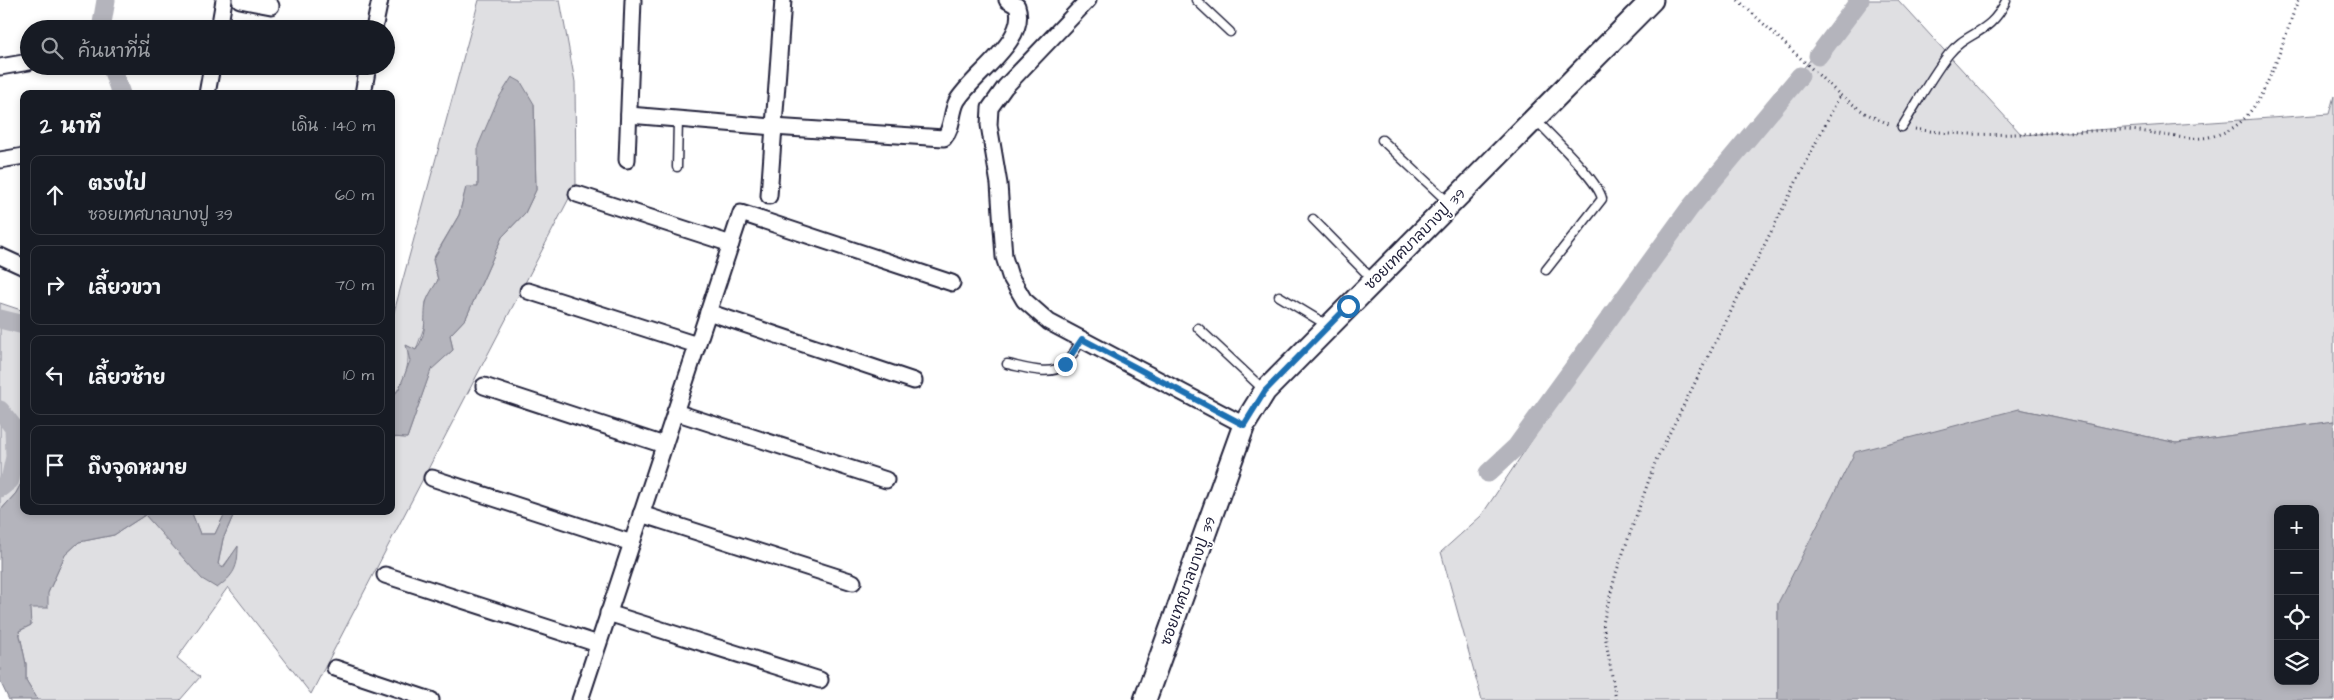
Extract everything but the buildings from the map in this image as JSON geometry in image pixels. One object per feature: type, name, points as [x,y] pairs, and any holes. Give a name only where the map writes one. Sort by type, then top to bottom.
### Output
[{"type":"street","points":[[221,20],[224,0]]},
{"type":"street","points":[[240,0],[271,6]]},
{"type":"street","points":[[376,20],[380,0]]},
{"type":"street","points":[[627,160],[633,0]]},
{"type":"street","points":[[770,196],[773,127],[783,0]]},
{"type":"street","points":[[629,115],[944,138],[950,127],[956,103],[968,85],[998,57],[1008,44],[1019,20],[1017,6],[1007,0]]},
{"type":"street","name":"ซอยเทศบาลบางปู 39","points":[[1144,700],[1244,425],[1265,391],[1652,0]]},
{"type":"street","points":[[1082,2],[996,97],[990,108],[989,125],[999,184],[1002,244],[1010,276],[1024,300],[1043,316],[1082,339],[1244,425]]},
{"type":"street","points":[[0,67],[20,64]]},
{"type":"street","points":[[208,90],[210,75]]},
{"type":"street","points":[[364,90],[366,75]]},
{"type":"street","points":[[0,160],[20,157]]},
{"type":"street","points":[[577,194],[731,244]]},
{"type":"street","points":[[580,700],[741,213],[952,282]]},
{"type":"street","points":[[0,256],[20,265]]},
{"type":"street","points":[[528,291],[697,345]]},
{"type":"street","points":[[708,312],[914,381]]},
{"type":"street","points":[[484,386],[664,445]]},
{"type":"street","points":[[675,412],[886,480]]},
{"type":"street","points":[[432,478],[632,543]]},
{"type":"street","points":[[642,514],[853,582]]},
{"type":"street","points":[[385,574],[598,644]]},
{"type":"street","points":[[608,613],[820,680]]},
{"type":"street","points":[[335,668],[431,700]]},
{"type":"lane","points":[[1196,0],[1230,32]]},
{"type":"lane","points":[[1902,127],[1948,56],[1964,41],[1994,22],[2006,1]]},
{"type":"lane","points":[[677,167],[678,119]]},
{"type":"lane","points":[[1535,119],[1581,168],[1598,189],[1602,199],[1546,270]]},
{"type":"lane","points":[[1382,140],[1450,204]]},
{"type":"lane","points":[[1314,219],[1373,281]]},
{"type":"lane","points":[[1279,296],[1329,326]]},
{"type":"lane","points":[[1198,328],[1265,391]]},
{"type":"lane","points":[[1007,364],[1047,371],[1057,369],[1065,364],[1082,339]]},
{"type":"path","points":[[1738,0],[1840,95],[1865,113],[1902,127],[1941,133],[1992,136],[2124,130],[2204,138],[2224,132],[2237,125],[2260,99],[2298,0]]},
{"type":"path","points":[[1616,700],[1603,623],[1616,573],[1656,460],[1840,95]]},
{"type":"shaded area","points":[[479,0],[560,0],[575,82],[576,185],[311,694],[228,587],[177,658],[200,677],[180,700],[38,700],[26,680],[26,664],[19,631],[31,625],[29,608],[48,593],[65,555],[79,542],[114,535],[145,515],[217,588],[238,547],[222,568],[218,565],[223,539],[233,515],[395,515],[395,437],[407,438],[431,369],[453,350],[450,335],[466,318],[502,237],[525,213],[536,190],[534,104],[478,161],[478,187],[466,188],[459,215],[433,259],[438,280],[426,302],[426,322],[416,350],[407,346],[407,367],[400,387],[395,394],[395,308]]},
{"type":"shaded area","points":[[1858,0],[1898,0],[2022,135],[2329,114],[2334,96],[2334,421],[2177,443],[2019,409],[1778,603],[1778,700],[1482,700],[1441,552],[1481,516],[1664,243]]},
{"type":"shaded area","points":[[512,77],[521,82],[534,104],[536,190],[525,213],[502,237],[466,318],[450,335],[453,350],[431,370],[407,438],[395,437],[395,394],[399,389],[410,361],[406,345],[416,350],[420,344],[424,332],[426,303],[438,280],[433,260],[459,215],[466,187],[478,187],[478,146],[498,99]]},
{"type":"shaded area","points":[[0,303],[20,310],[20,486],[0,511]]},
{"type":"shaded area","points":[[2019,409],[2177,443],[2334,421],[2334,700],[1778,700],[1778,603],[1855,452]]},
{"type":"shaded area","points":[[20,486],[20,515],[145,515],[114,535],[79,542],[65,555],[48,593],[48,608],[30,608],[31,625],[19,631],[26,664],[26,680],[38,700],[9,700],[0,681],[0,511]]},
{"type":"shaded area","points":[[145,515],[193,515],[200,534],[215,534],[224,515],[233,515],[223,539],[218,564],[223,568],[238,546],[236,566],[231,575],[217,588],[202,579]]},
{"type":"shaded area","points":[[193,515],[224,515],[215,534],[200,534]]},
{"type":"waterway","points":[[103,20],[106,0]]},
{"type":"waterway","points":[[1818,56],[1860,0]]},
{"type":"waterway","points":[[114,75],[120,90]]},
{"type":"waterway","points":[[1488,473],[1516,447],[1689,209],[1800,76]]},
{"type":"waterway","points":[[0,319],[20,324]]},
{"type":"waterway","points":[[0,410],[14,428],[15,457],[10,480],[0,488]]},
{"type":"route","points":[[1065,364],[1082,339],[1244,425],[1265,391],[1348,306]]}]
